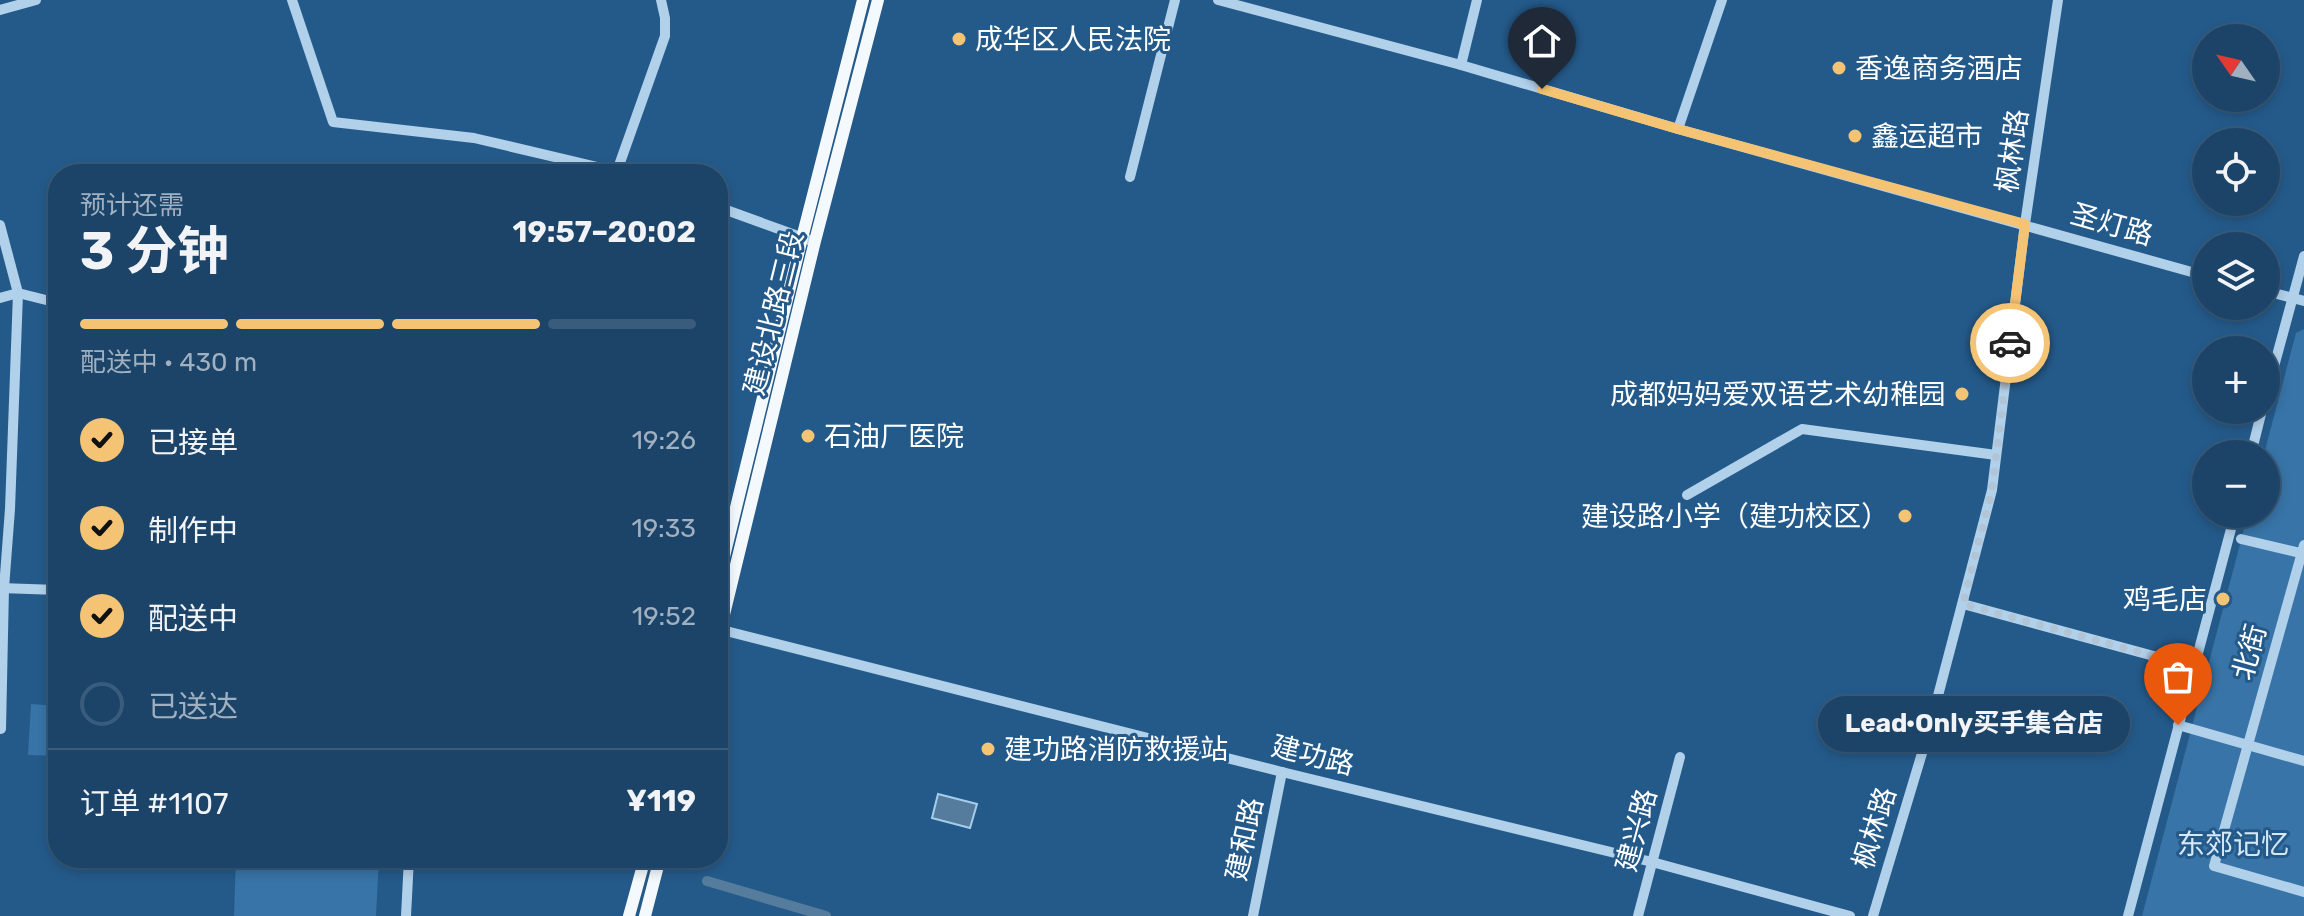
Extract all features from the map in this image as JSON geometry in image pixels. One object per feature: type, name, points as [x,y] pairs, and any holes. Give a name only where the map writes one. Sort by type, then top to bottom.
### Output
[{"type":"main road","name":"建设北路三段","points":[[728,540],[863,0]]},
{"type":"main road","name":"建设北路三段","points":[[728,595],[878,0]]},
{"type":"main road","points":[[629,916],[642,868]]},
{"type":"main road","points":[[645,916],[657,868]]},
{"type":"street","points":[[0,10],[36,0]]},
{"type":"street","points":[[292,0],[333,122],[474,138],[587,164]]},
{"type":"street","points":[[625,164],[665,36],[661,0]]},
{"type":"street","points":[[1130,177],[1175,0]]},
{"type":"street","name":"圣灯路","points":[[1218,0],[1461,65],[1678,129],[2192,272]]},
{"type":"street","points":[[1461,65],[1477,0]]},
{"type":"street","points":[[1678,129],[1722,0]]},
{"type":"street","name":"枫林路","points":[[1873,916],[1929,730],[1992,490],[2025,224],[2058,0]]},
{"type":"street","points":[[728,211],[815,241]]},
{"type":"street","points":[[0,225],[18,293],[10,509],[2,588],[1,729]]},
{"type":"street","points":[[2280,343],[2304,256]]},
{"type":"street","points":[[0,298],[18,293],[48,300]]},
{"type":"street","points":[[2280,295],[2304,301]]},
{"type":"street","points":[[1687,495],[1802,429],[1996,455]]},
{"type":"street","points":[[2128,916],[2231,528]]},
{"type":"street","points":[[2241,539],[2303,550]]},
{"type":"street","name":"北街","points":[[2303,550],[2214,866],[2304,892]]},
{"type":"street","points":[[2,588],[48,590]]},
{"type":"street","points":[[1963,604],[2194,667]]},
{"type":"street","name":"建功路","points":[[728,634],[1652,862],[1850,916]]},
{"type":"street","points":[[2178,725],[2304,761]]},
{"type":"street","name":"建兴路","points":[[1638,916],[1680,757]]},
{"type":"street","name":"建和路","points":[[1253,916],[1282,772]]},
{"type":"street","points":[[406,916],[408,868]]},
{"type":"green space","name":"东郊记忆","points":[[2304,329],[2304,916],[2142,916],[2244,528],[2280,528],[2280,440],[2268,440],[2272,424],[2280,424],[2280,394],[2296,333]]},
{"type":"green space","points":[[31,704],[48,705],[48,756],[28,755]]},
{"type":"green space","points":[[236,868],[378,868],[376,916],[234,916]]},
{"type":"shaded area","points":[[938,794],[977,804],[970,828],[932,818]]},
{"type":"waterway","points":[[707,881],[826,916]]},
{"type":"way so far","points":[[2010,343],[1992,490],[1963,604],[2194,667],[2178,725]]},
{"type":"place","name":"成华区人民法院","points":[[959,39]]},
{"type":"place","name":"香逸商务酒店","points":[[1839,68]]},
{"type":"place","name":"鑫运超市","points":[[1855,136]]},
{"type":"place","name":"成都妈妈爱双语艺术幼稚园","points":[[1962,394]]},
{"type":"place","name":"石油厂医院","points":[[808,436]]},
{"type":"place","name":"建设路小学（建功校区）","points":[[1905,516]]},
{"type":"place","name":"鸡毛店","points":[[2223,599]]},
{"type":"place","name":"Lead·Only买手集合店","points":[[2178,725]]},
{"type":"place","name":"建功路消防救援站","points":[[988,749]]},
{"type":"route","points":[[1542,89],[2025,224],[2010,343]]}]
